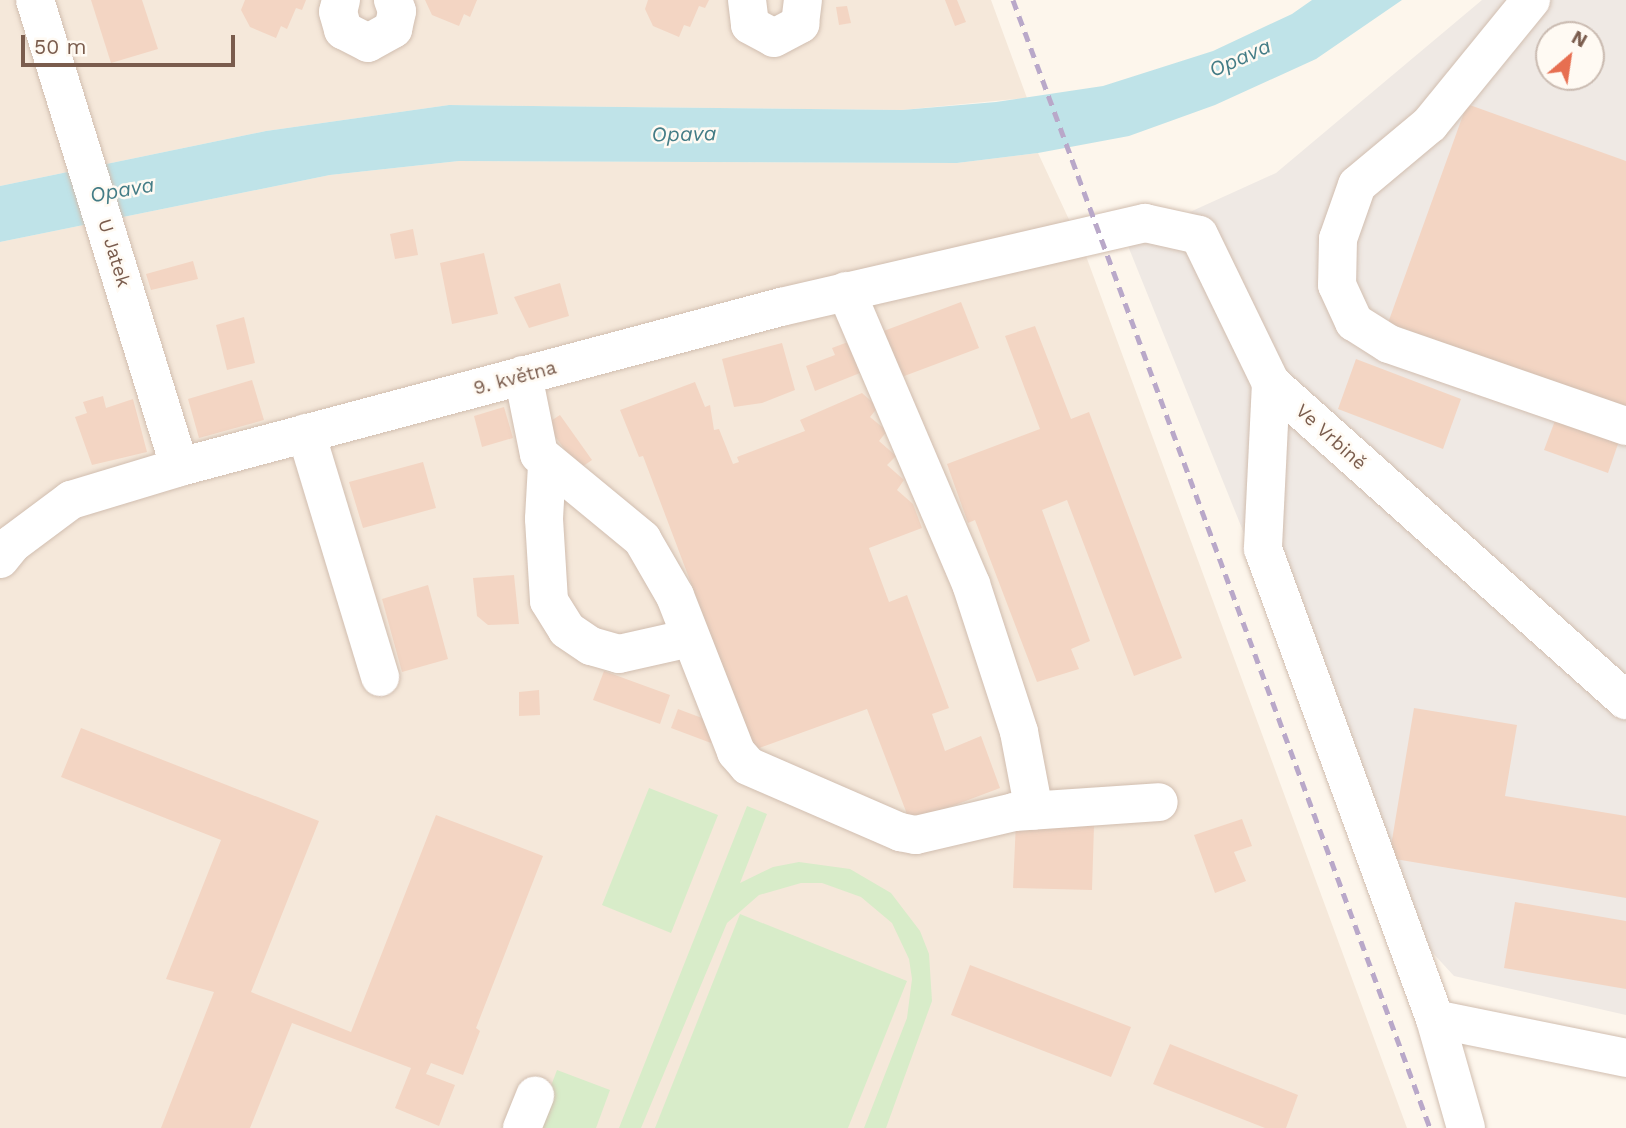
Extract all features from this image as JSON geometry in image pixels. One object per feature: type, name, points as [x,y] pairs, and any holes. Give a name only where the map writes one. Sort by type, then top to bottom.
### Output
[{"type":"street","name":"U Jatek","points":[[35,0],[180,467]]},
{"type":"street","points":[[341,1],[343,30],[368,43],[393,29],[397,11],[393,0]]},
{"type":"street","points":[[747,0],[750,24],[774,38],[800,24],[803,0]]},
{"type":"street","points":[[1531,0],[1430,124],[1357,185],[1338,239],[1337,285],[1354,322],[1389,344],[1626,426]]},
{"type":"street","name":"Ve Vrbině","points":[[1052,241],[1145,223],[1199,235],[1271,383],[1626,700]]},
{"type":"street","name":"9. května","points":[[0,559],[12,544],[71,500],[180,467],[846,291],[1052,241]]},
{"type":"street","points":[[846,291],[971,584],[1019,732],[1034,811]]},
{"type":"street","points":[[523,375],[538,454],[547,465],[642,538],[675,596],[736,752],[764,775],[900,832],[916,835],[1034,811],[1159,802]]},
{"type":"street","points":[[1271,383],[1264,549],[1435,1019],[1466,1128]]},
{"type":"street","points":[[306,433],[380,677]]},
{"type":"street","points":[[547,465],[544,519],[549,601],[567,630],[591,646],[619,654],[690,638]]},
{"type":"street","points":[[1435,1019],[1626,1058]]},
{"type":"shaded area","points":[[0,0],[991,0],[1027,98],[902,110],[449,105],[266,131],[0,186]]},
{"type":"shaded area","points":[[1482,0],[1626,0],[1626,1015],[1454,976],[1398,915],[1126,241],[1276,173]]},
{"type":"shaded area","points":[[1038,153],[1086,256],[1407,1128],[0,1128],[0,242],[330,175],[459,161],[957,163]]},
{"type":"green space","points":[[649,788],[718,815],[671,933],[602,905]]},
{"type":"green space","points":[[747,806],[767,814],[740,883],[773,867],[799,862],[850,869],[891,893],[920,931],[929,954],[932,1001],[886,1128],[864,1128],[907,1018],[912,979],[909,959],[892,923],[861,897],[822,883],[801,883],[759,895],[727,923],[641,1128],[619,1128]]},
{"type":"green space","points":[[740,914],[907,981],[848,1128],[655,1128]]},
{"type":"green space","points":[[557,1070],[610,1090],[596,1128],[535,1128]]},
{"type":"water","name":"Opava","points":[[1312,0],[1402,0],[1316,59],[1215,105],[1129,136],[1038,153],[957,163],[459,161],[330,175],[0,242],[0,186],[266,131],[449,105],[902,110],[996,102],[1103,86],[1213,51],[1292,14]]},
{"type":"building","points":[[91,0],[142,0],[158,49],[111,63]]},
{"type":"building","points":[[245,0],[306,0],[302,10],[296,8],[287,29],[281,26],[276,38],[250,27],[241,10]]},
{"type":"building","points":[[425,0],[477,0],[470,17],[464,14],[459,26],[432,15]]},
{"type":"building","points":[[648,0],[709,0],[705,8],[699,6],[690,27],[684,25],[679,37],[653,26],[645,9]]},
{"type":"building","points":[[945,0],[957,0],[966,22],[955,26]]},
{"type":"building","points":[[847,6],[851,23],[839,25],[836,7]]},
{"type":"building","points":[[1467,104],[1626,161],[1626,408],[1388,323]]},
{"type":"building","points":[[413,229],[418,255],[395,259],[390,234]]},
{"type":"building","points":[[484,253],[498,314],[452,324],[440,263]]},
{"type":"building","points":[[193,261],[198,279],[151,290],[146,274]]},
{"type":"building","points":[[560,283],[569,316],[529,328],[514,297]]},
{"type":"building","points":[[961,302],[979,348],[899,378],[881,332]]},
{"type":"building","points":[[244,317],[255,363],[227,370],[216,325]]},
{"type":"building","points":[[1035,326],[1071,419],[1089,412],[1182,658],[1134,676],[1067,500],[1042,510],[1090,641],[1071,649],[1079,669],[1037,682],[975,520],[968,523],[947,464],[1040,429],[1005,336]]},
{"type":"building","points":[[848,342],[860,373],[815,391],[806,366],[835,355],[832,348]]},
{"type":"building","points":[[782,343],[795,390],[762,403],[734,407],[722,359]]},
{"type":"building","points":[[1356,359],[1461,399],[1443,449],[1338,409]]},
{"type":"building","points":[[252,380],[264,420],[199,438],[188,399]]},
{"type":"building","points":[[695,382],[705,407],[710,405],[714,430],[719,429],[733,464],[739,462],[737,457],[805,431],[800,420],[862,393],[878,407],[870,417],[887,431],[879,441],[896,456],[887,465],[904,480],[897,490],[913,504],[922,528],[869,548],[889,602],[907,595],[949,708],[932,714],[945,751],[981,736],[1000,788],[910,822],[867,709],[754,750],[643,456],[639,457],[620,410]]},
{"type":"building","points":[[103,396],[106,408],[133,399],[147,452],[92,465],[75,417],[87,413],[83,402]]},
{"type":"building","points":[[504,407],[513,438],[482,447],[474,416]]},
{"type":"building","points":[[560,415],[592,460],[579,469],[546,424]]},
{"type":"building","points":[[1556,418],[1619,441],[1608,473],[1544,450]]},
{"type":"building","points":[[423,462],[436,508],[363,528],[349,482]]},
{"type":"building","points":[[514,575],[519,624],[488,625],[477,616],[473,578]]},
{"type":"building","points":[[428,585],[448,659],[402,672],[382,599]]},
{"type":"building","points":[[604,671],[670,695],[660,724],[593,700]]},
{"type":"building","points":[[539,690],[540,715],[519,716],[519,692]]},
{"type":"building","points":[[1414,708],[1517,725],[1505,796],[1626,816],[1626,898],[1389,858]]},
{"type":"building","points":[[678,709],[718,724],[711,743],[671,728]]},
{"type":"building","points":[[81,728],[319,821],[251,992],[351,1032],[436,815],[543,856],[476,1028],[480,1031],[463,1075],[431,1063],[426,1074],[455,1085],[439,1126],[395,1108],[411,1068],[292,1023],[250,1128],[161,1128],[214,992],[166,979],[221,840],[61,777]]},
{"type":"building","points":[[1242,819],[1252,846],[1234,852],[1246,881],[1215,893],[1194,835]]},
{"type":"building","points":[[1016,822],[1094,825],[1092,890],[1013,888]]},
{"type":"building","points":[[1515,902],[1626,921],[1626,989],[1504,968]]},
{"type":"building","points":[[970,965],[1131,1027],[1111,1077],[951,1015]]},
{"type":"building","points":[[1170,1044],[1298,1095],[1286,1128],[1265,1128],[1153,1084]]},
{"type":"railway","points":[[1013,0],[1430,1128]]}]
